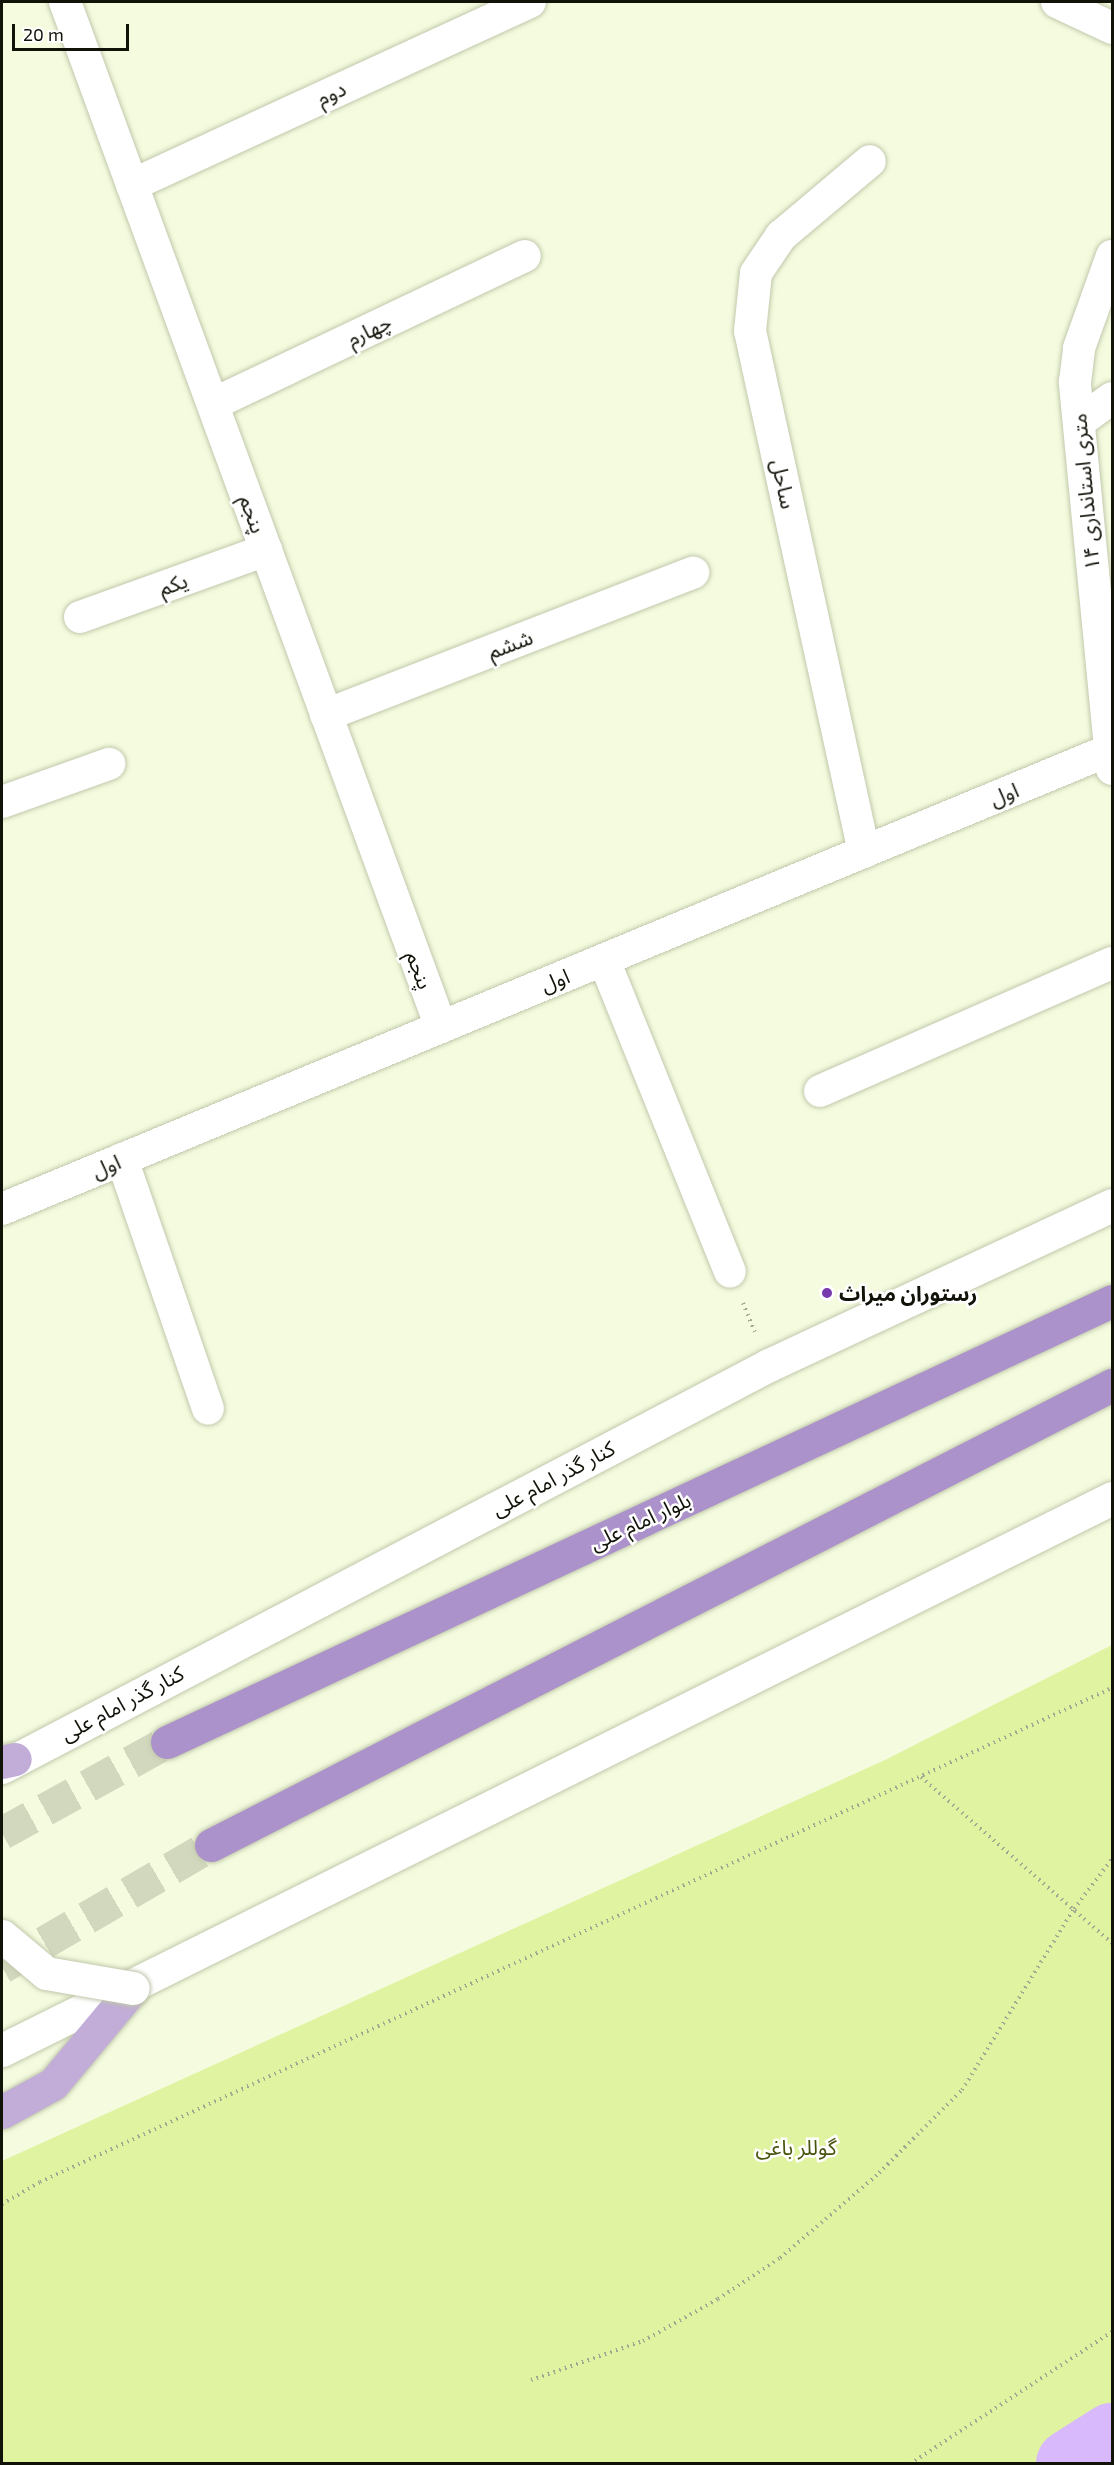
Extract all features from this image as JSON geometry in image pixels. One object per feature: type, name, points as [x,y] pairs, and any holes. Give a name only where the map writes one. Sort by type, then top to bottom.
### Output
[{"type":"highway","name":"بلوار امام علی","points":[[167,1742],[1113,1301]]},
{"type":"highway","points":[[211,1845],[1113,1385]]},
{"type":"main road","name":"کنار گذر امام علی","points":[[5,1768],[769,1365],[1113,1205]]},
{"type":"main road","points":[[2,2050],[133,1988],[1113,1498]]},
{"type":"main road","points":[[2,1936],[46,1973],[133,1988]]},
{"type":"main road","points":[[2,2112],[53,2084],[133,1988]]},
{"type":"street","name":"پنجم","points":[[65,2],[441,1027]]},
{"type":"street","name":"دوم","points":[[132,185],[530,2]]},
{"type":"street","points":[[1057,2],[1113,28]]},
{"type":"street","name":"ساحل","points":[[864,852],[750,331],[756,273],[781,236],[870,161]]},
{"type":"street","name":"چهارم","points":[[213,404],[525,256]]},
{"type":"street","name":"۱۴ متری استانداری","points":[[1112,756],[1075,382],[1079,348],[1113,256]]},
{"type":"street","points":[[1078,422],[1113,398]]},
{"type":"street","name":"یکم","points":[[80,617],[266,550]]},
{"type":"street","name":"ششم","points":[[327,715],[693,573]]},
{"type":"street","name":"اول","points":[[2,1209],[864,852],[1112,756]]},
{"type":"street","points":[[2,802],[110,764]]},
{"type":"street","points":[[604,960],[730,1272]]},
{"type":"street","points":[[820,1091],[1113,963]]},
{"type":"street","points":[[122,1159],[208,1409]]},
{"type":"path","points":[[730,1272],[769,1365]]},
{"type":"path","points":[[2,2204],[51,2177],[1113,1688]]},
{"type":"path","points":[[921,1777],[1113,1943]]},
{"type":"path","points":[[531,2380],[643,2341],[718,2299],[780,2258],[879,2173],[962,2090],[1074,1909],[1113,1859]]},
{"type":"path","points":[[910,2463],[1113,2332]]},
{"type":"green space","name":"گوللر باغی","points":[[1112,1645],[1112,2463],[2,2463],[2,2161],[885,1760]]},
{"type":"waterway","points":[[1071,2464],[1112,2438]]},
{"type":"tunnel","points":[[2,1833],[167,1742]]},
{"type":"tunnel","points":[[2,1967],[211,1845]]},
{"type":"place","name":"رستوران میراث","points":[[827,1293]]}]
